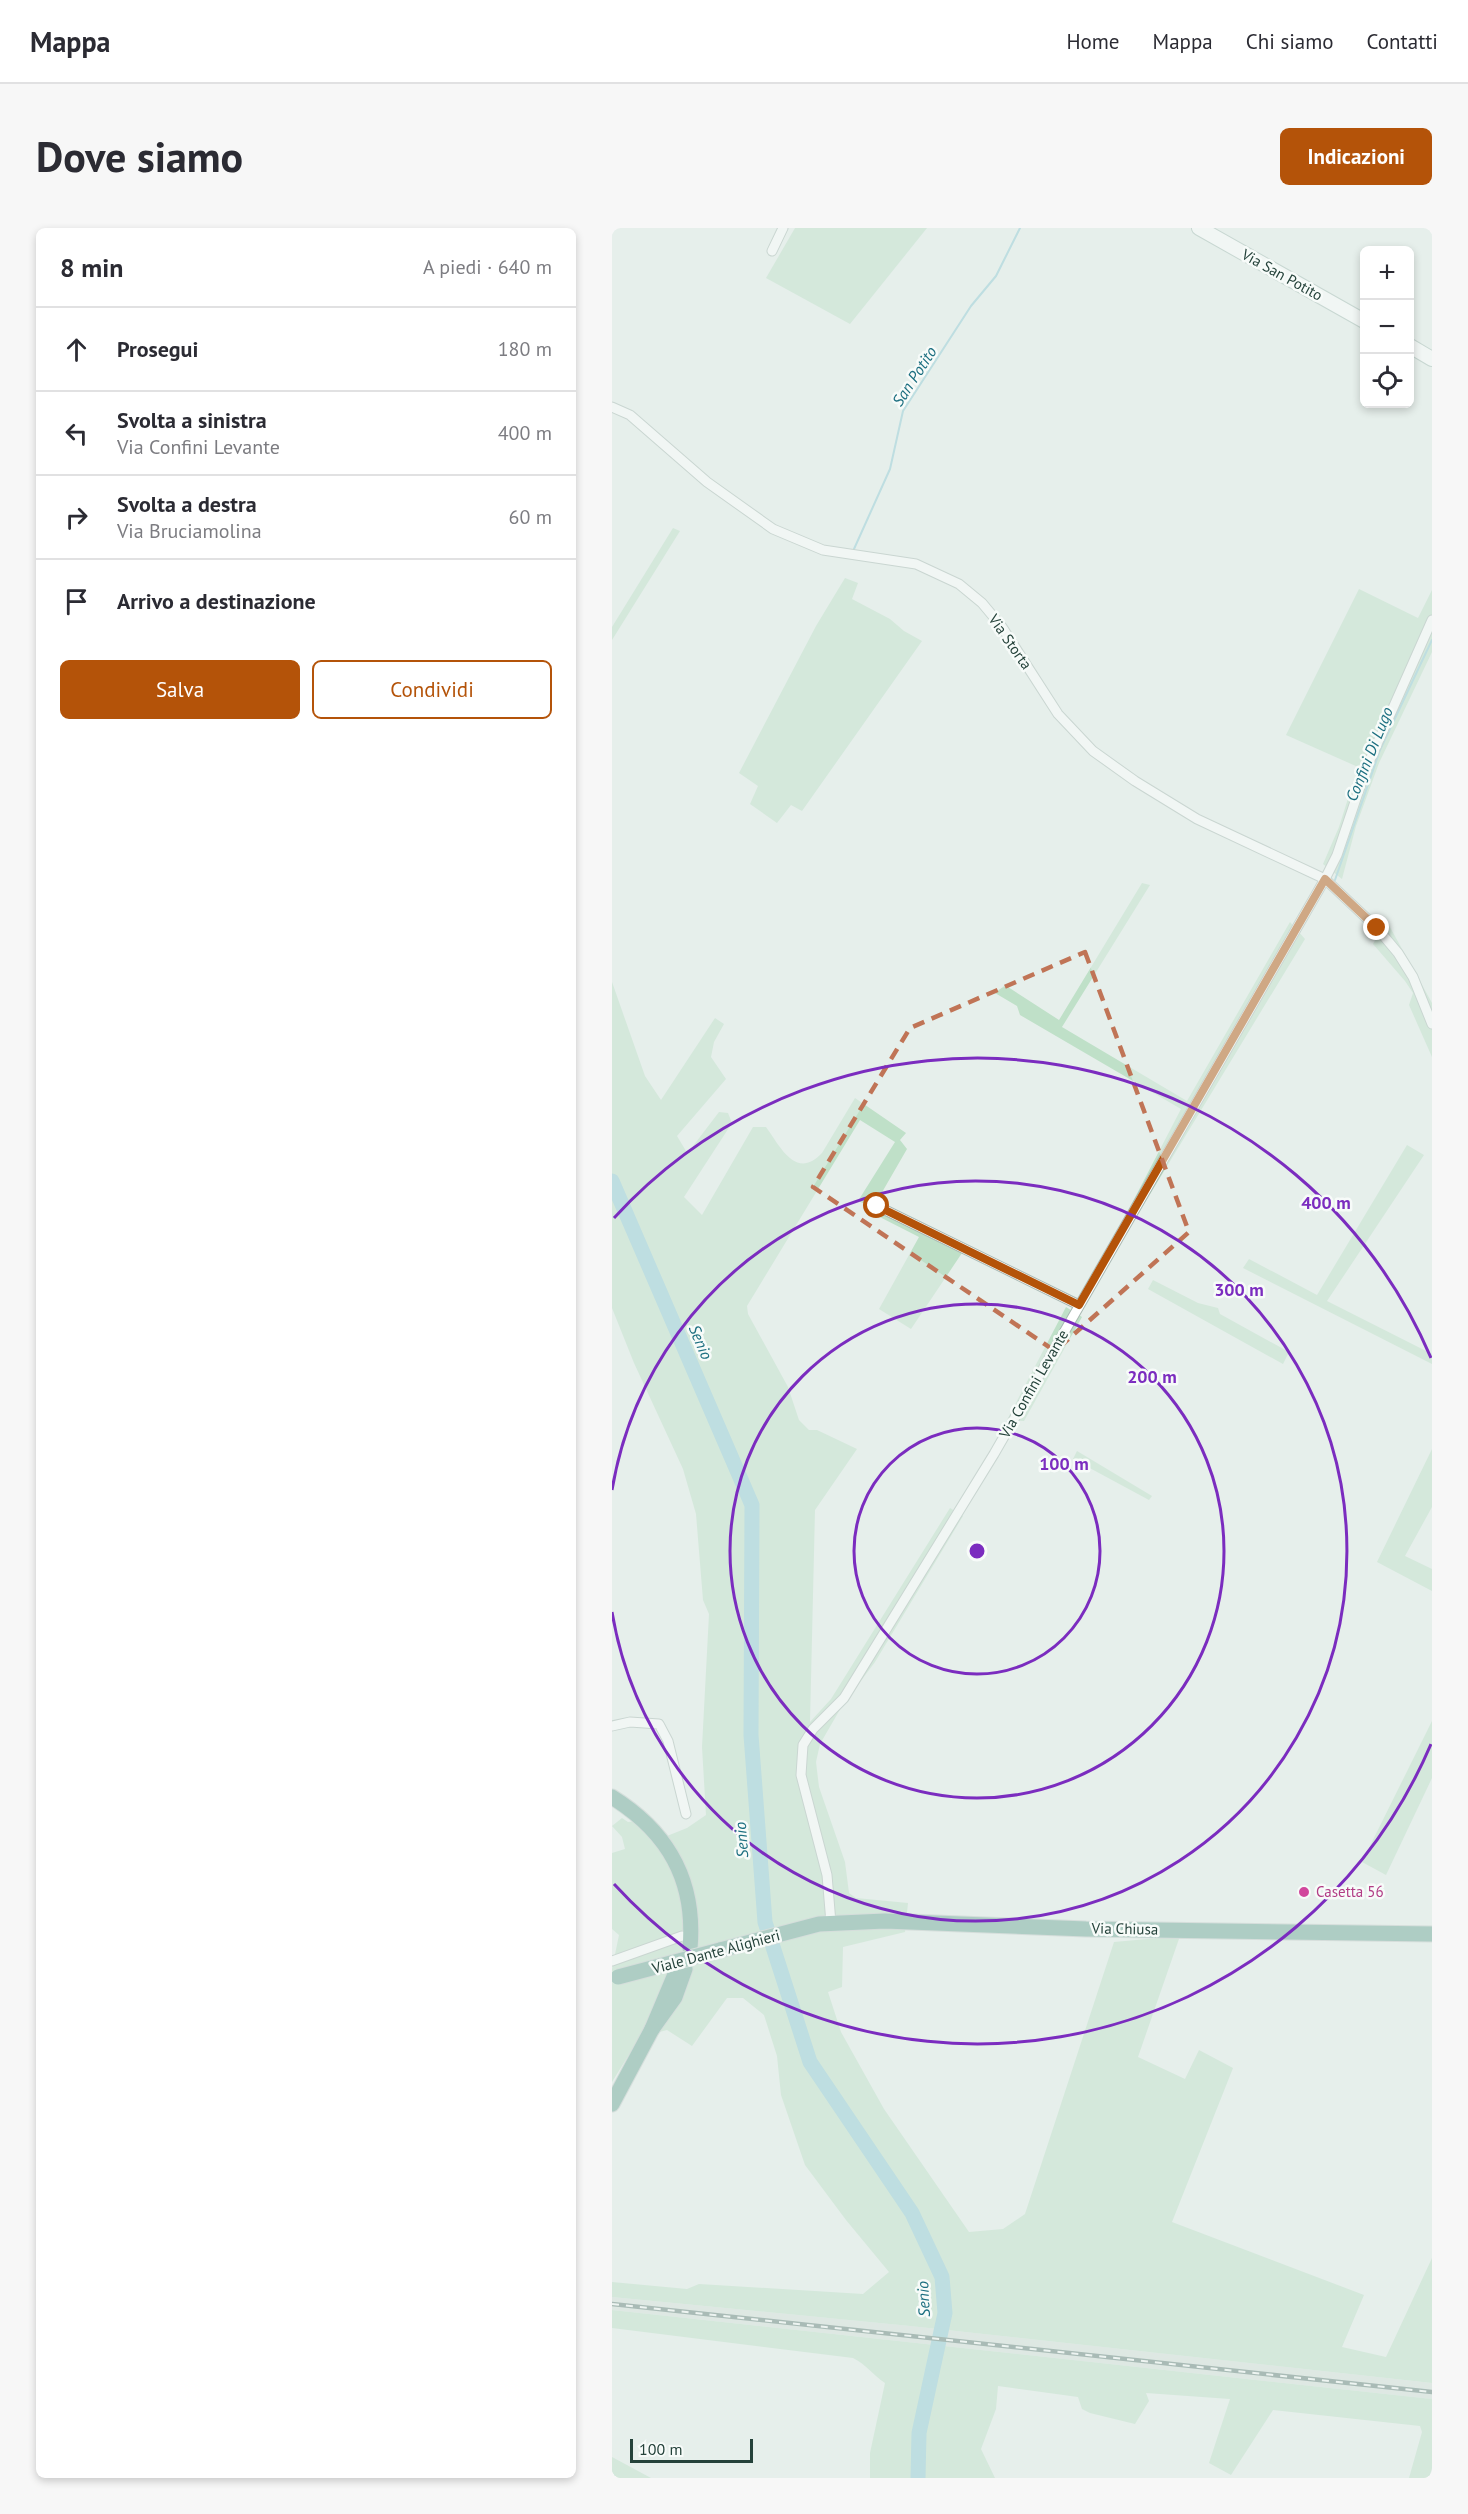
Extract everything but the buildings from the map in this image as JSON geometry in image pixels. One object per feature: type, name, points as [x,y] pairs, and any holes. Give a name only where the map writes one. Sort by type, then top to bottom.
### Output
[{"type":"main road","points":[[612,1797],[633,1810],[652,1828],[676,1862],[685,1885],[691,1921],[684,1945]]},
{"type":"main road","points":[[612,1802],[651,1836],[673,1874],[682,1909],[684,1945]]},
{"type":"main road","name":"Via Chiusa","points":[[825,1924],[885,1921],[1086,1929],[1432,1934]]},
{"type":"main road","name":"Viale Dante Alighieri","points":[[615,1978],[825,1924]]},
{"type":"main road","points":[[612,2104],[680,1970]]},
{"type":"street","points":[[772,251],[783,228]]},
{"type":"street","name":"Via San Potito","points":[[1199,228],[1360,318]]},
{"type":"street","points":[[1414,348],[1432,359]]},
{"type":"street","name":"Via Storta","points":[[612,407],[630,415],[707,482],[773,529],[823,550],[916,564],[959,584],[982,603],[1002,627],[1058,714],[1093,751],[1135,781],[1197,819],[1325,879],[1377,928],[1398,953],[1413,977],[1432,1024]]},
{"type":"street","name":"Via Confini Levante","points":[[825,1924],[827,1875],[801,1775],[803,1745],[813,1729],[844,1698],[994,1454],[1325,879],[1337,855],[1366,769],[1432,620]]},
{"type":"street","points":[[877,1206],[1079,1305]]},
{"type":"street","points":[[612,1726],[630,1722],[659,1724],[668,1741],[686,1814]]},
{"type":"street","points":[[612,1961],[684,1945]]},
{"type":"highlighted area","points":[[1085,952],[1189,1232],[1055,1351],[813,1187],[910,1028]]},
{"type":"shaded area","points":[[612,2297],[910,2326],[1432,2383],[1432,2399],[612,2310]]},
{"type":"green space","points":[[795,228],[927,228],[850,324],[766,278]]},
{"type":"green space","points":[[673,528],[680,531],[612,640],[612,627]]},
{"type":"green space","points":[[845,578],[858,583],[852,599],[890,619],[904,631],[922,641],[802,811],[791,805],[777,823],[750,804],[758,786],[739,773],[816,626]]},
{"type":"green space","points":[[1359,589],[1418,618],[1432,590],[1432,652],[1379,763],[1356,826],[1342,879],[1323,864],[1339,827],[1358,767],[1286,735]]},
{"type":"green space","points":[[1142,883],[1150,885],[1062,1027],[1187,1101],[1290,922],[1305,939],[1138,1214],[1130,1207],[1181,1109],[1020,1015],[1017,1006],[995,993],[1005,985],[1059,1020]]},
{"type":"green space","points":[[1386,920],[1432,1003],[1432,1057],[1409,1005],[1413,993],[1373,944]]},
{"type":"green space","points":[[612,982],[645,1076],[661,1100],[715,1018],[724,1024],[714,1042],[711,1057],[726,1079],[677,1136],[686,1151],[690,1150],[719,1112],[728,1113],[732,1123],[684,1197],[702,1215],[753,1127],[766,1127],[783,1151],[797,1162],[813,1161],[822,1153],[855,1098],[906,1133],[900,1140],[907,1149],[877,1201],[979,1251],[974,1258],[962,1253],[911,1329],[879,1309],[919,1237],[864,1209],[865,1204],[858,1201],[895,1142],[860,1120],[747,1306],[748,1314],[788,1387],[799,1420],[809,1430],[817,1430],[857,1449],[815,1510],[810,1722],[831,1699],[950,1508],[963,1516],[875,1662],[842,1706],[820,1744],[816,1762],[819,1787],[845,1862],[849,1893],[856,1898],[908,1903],[905,1932],[843,1947],[842,1987],[828,1992],[841,2032],[884,2109],[969,2232],[1003,2229],[1025,2214],[1114,1942],[1180,1936],[1138,2057],[1185,2079],[1199,2050],[1233,2068],[1172,2222],[1364,2295],[1342,2347],[1386,2357],[1432,2258],[1432,2383],[910,2326],[612,2297],[612,2282],[687,2289],[699,2284],[863,2294],[889,2272],[805,2165],[781,2095],[777,2056],[764,2015],[743,1998],[727,1998],[692,2046],[667,2030],[640,2037],[612,2082],[612,1969],[619,1935],[612,1929],[612,1853],[625,1849],[622,1837],[612,1826],[622,1818],[628,1822],[652,1819],[667,1836],[687,1828],[706,1815],[702,1747],[709,1614],[703,1600],[696,1514],[683,1469],[634,1363],[612,1308]]},
{"type":"green space","points":[[1407,1145],[1424,1155],[1327,1301],[1432,1354],[1432,1364],[1243,1268],[1249,1259],[1317,1295]]},
{"type":"green space","points":[[1153,1280],[1198,1303],[1218,1308],[1220,1314],[1289,1352],[1283,1364],[1148,1289]]},
{"type":"green space","points":[[1066,1307],[1082,1317],[1024,1421],[1007,1420]]},
{"type":"green space","points":[[1432,1449],[1432,1507],[1405,1556],[1432,1569],[1432,1591],[1377,1562]]},
{"type":"green space","points":[[1077,1451],[1152,1496],[1149,1500],[1073,1459]]},
{"type":"green space","points":[[1432,1721],[1432,1778],[1386,1875],[1362,1862]]},
{"type":"green space","points":[[612,2310],[1432,2399],[1432,2468],[1429,2478],[1409,2478],[1422,2432],[1420,2426],[1273,2410],[1231,2475],[1209,2463],[1230,2399],[1146,2393],[1149,2401],[1135,2424],[1090,2413],[1082,2409],[1078,2397],[998,2386],[996,2409],[981,2449],[995,2478],[870,2478],[870,2453],[885,2383],[858,2361],[853,2358],[612,2328]]},
{"type":"green space","points":[[612,2457],[651,2478],[612,2478]]},
{"type":"waterway","name":"San Potito","points":[[854,549],[890,469],[903,411],[971,306],[996,276],[1020,228]]},
{"type":"waterway","name":"Confini Di Lugo","points":[[1335,880],[1380,750],[1432,640]]},
{"type":"waterway","name":"Senio","points":[[612,1181],[752,1505],[751,1735],[765,1922],[810,2062],[912,2213],[942,2277],[945,2313],[919,2433],[918,2478]]},
{"type":"railway","points":[[612,2304],[1432,2392]]},
{"type":"place","name":"Casetta 56","points":[[1304,1892]]},
{"type":"route","points":[[877,1206],[1079,1305],[1325,879],[1377,928]]}]
